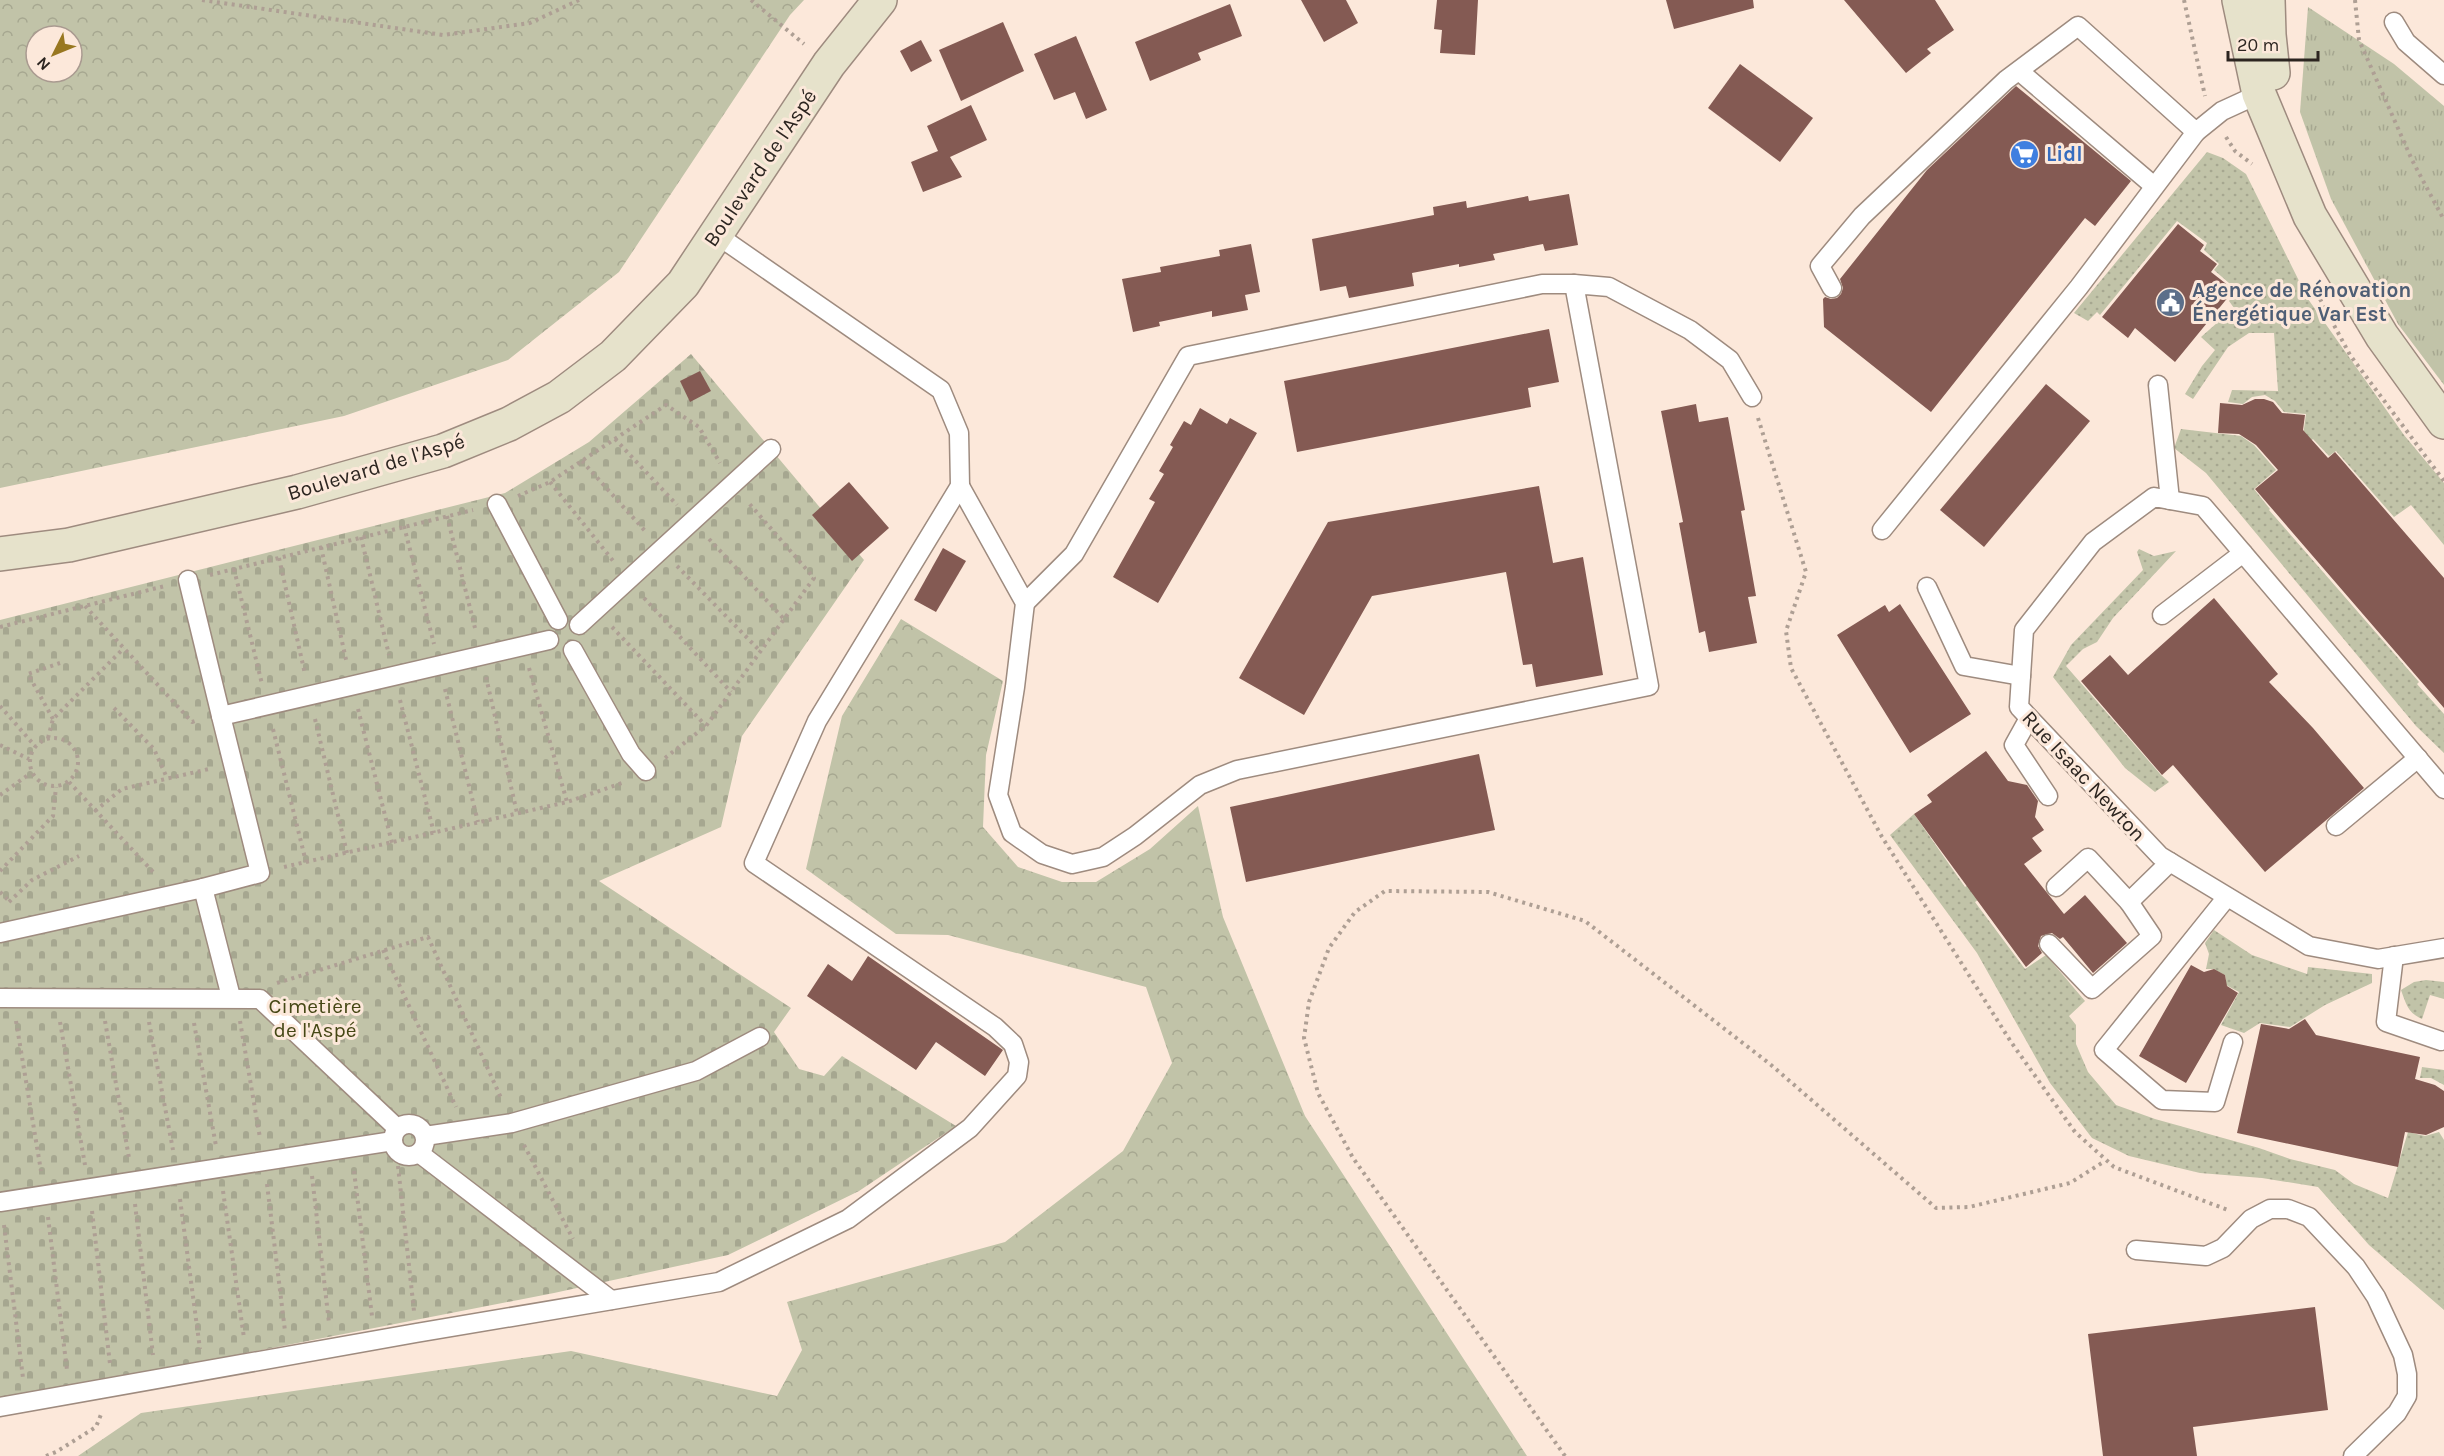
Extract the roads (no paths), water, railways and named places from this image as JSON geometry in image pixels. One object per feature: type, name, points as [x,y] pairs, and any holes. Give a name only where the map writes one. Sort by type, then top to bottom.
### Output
[{"type":"main road","name":"Boulevard de l'Aspé","points":[[0,554],[69,545],[297,492],[443,451],[509,424],[559,397],[613,356],[683,284],[829,64],[880,0]]},
{"type":"main road","points":[[2239,0],[2259,94],[2310,216],[2382,336],[2444,422]]},
{"type":"main road","points":[[2268,0],[2274,80],[2287,158]]},
{"type":"lane","points":[[2394,22],[2406,42],[2444,75]]},
{"type":"lane","points":[[1832,288],[1820,266],[1862,216],[2006,80],[2078,26],[2196,132]]},
{"type":"lane","points":[[2019,70],[2154,186]]},
{"type":"lane","points":[[1882,530],[2079,287],[2196,132],[2222,111],[2259,94]]},
{"type":"lane","points":[[717,235],[941,390],[959,433],[960,486],[1025,603],[998,795],[1012,833],[1042,854],[1072,864],[1103,857],[1135,836],[1200,785],[1237,770],[1649,686],[1574,284]]},
{"type":"lane","points":[[1025,603],[1074,554],[1188,356],[1542,284],[1574,284],[1609,287],[1690,330],[1730,360],[1752,398]]},
{"type":"lane","points":[[2158,385],[2170,500]]},
{"type":"lane","points":[[579,625],[771,449]]},
{"type":"lane","points":[[0,1407],[719,1282],[849,1219],[970,1128],[1017,1076],[1019,1062],[1013,1044],[995,1027],[754,863],[817,722],[960,486]]},
{"type":"lane","name":"Rue Isaac Newton","points":[[2444,789],[2203,506],[2154,497],[2093,542],[2024,630],[2019,707],[2160,856],[2309,946],[2378,959],[2444,948]]},
{"type":"lane","points":[[497,504],[558,620]]},
{"type":"lane","points":[[2162,615],[2243,553]]},
{"type":"lane","points":[[0,933],[204,888],[260,873],[188,580]]},
{"type":"lane","points":[[1927,587],[1964,666],[2021,676]]},
{"type":"lane","points":[[569,619],[579,625],[582,639],[573,650],[559,651],[549,640],[550,629],[558,620],[569,619]]},
{"type":"lane","points":[[221,716],[549,640]]},
{"type":"lane","points":[[573,650],[631,754],[646,771]]},
{"type":"lane","points":[[2029,718],[2014,745],[2048,796]]},
{"type":"lane","points":[[2336,826],[2418,758]]},
{"type":"lane","points":[[2049,944],[2092,989],[2152,936],[2129,902],[2088,858],[2056,886]]},
{"type":"lane","points":[[2129,902],[2170,862]]},
{"type":"lane","points":[[204,888],[231,998]]},
{"type":"lane","points":[[2228,897],[2104,1050],[2162,1101],[2215,1102],[2233,1042]]},
{"type":"lane","points":[[2394,957],[2386,1022],[2441,1041]]},
{"type":"lane","points":[[0,998],[261,999],[413,1156],[422,1145],[467,1131],[513,1123],[696,1071],[760,1037]]},
{"type":"lane","points":[[397,1141],[405,1125],[413,1125],[420,1129],[422,1145],[611,1300]]},
{"type":"lane","points":[[1,1202],[397,1141]]},
{"type":"lane","points":[[2136,1251],[2206,1256],[2223,1248],[2251,1219],[2270,1209],[2288,1209],[2310,1217],[2356,1267],[2376,1297],[2403,1355],[2407,1374],[2407,1396],[2397,1413],[2353,1456]]},
{"type":"place","name":"Lidl","points":[[2025,154]]},
{"type":"place","name":"Agence de Rénovation Énergétique Var Est","points":[[2171,302]]},
{"type":"park label","name":"Cimetière de l'Aspé","points":[[315,1018]]}]
